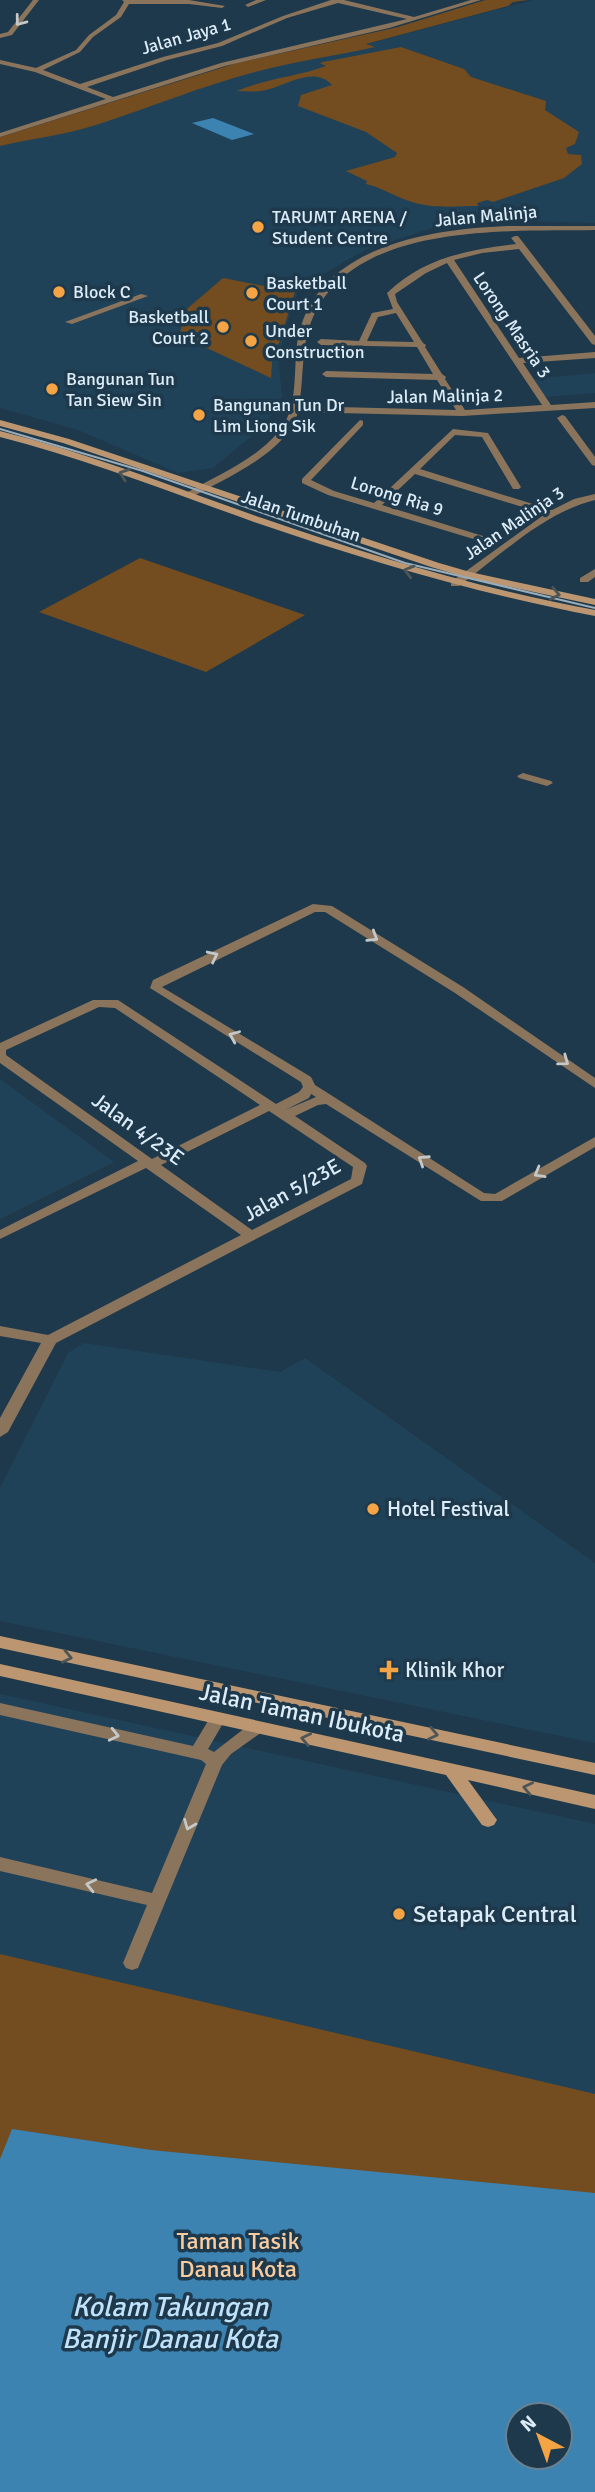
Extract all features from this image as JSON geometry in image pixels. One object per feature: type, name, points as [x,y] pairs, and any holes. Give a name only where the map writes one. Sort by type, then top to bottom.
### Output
[{"type":"main road","name":"Jalan Tumbuhan","points":[[0,423],[66,441],[435,565],[593,603]]},
{"type":"main road","name":"Jalan Tumbuhan","points":[[0,434],[455,584],[536,603],[595,613]]},
{"type":"main road","points":[[150,483],[167,486],[178,483],[178,480],[168,475]]},
{"type":"main road","points":[[217,505],[212,499],[216,496],[233,497]]},
{"type":"main road","points":[[435,565],[452,575],[439,579]]},
{"type":"main road","points":[[529,589],[515,594],[536,603]]},
{"type":"main road","name":"Jalan Taman Ibukota","points":[[0,1642],[595,1769]]},
{"type":"main road","name":"Jalan Taman Ibukota","points":[[0,1670],[595,1802]]},
{"type":"main road","points":[[452,1771],[488,1821]]},
{"type":"street","points":[[0,34],[24,0]]},
{"type":"street","points":[[0,34],[10,34],[36,0]]},
{"type":"street","points":[[248,5],[263,0]]},
{"type":"street","points":[[338,0],[417,19]]},
{"type":"street","name":"Jalan Jaya 1","points":[[78,87],[165,58],[234,40],[285,17],[338,0]]},
{"type":"street","points":[[0,135],[223,64],[417,19],[478,0]]},
{"type":"street","points":[[37,69],[78,51],[91,36],[119,16],[126,1],[179,1],[222,6]]},
{"type":"street","points":[[0,62],[37,69],[110,98]]},
{"type":"street","name":"Jalan Malinja","points":[[189,495],[268,446],[287,427],[294,409],[306,324],[324,290],[351,268],[399,244],[441,233],[513,227],[595,228]]},
{"type":"street","points":[[585,228],[595,242]]},
{"type":"street","points":[[510,233],[595,342]]},
{"type":"street","points":[[462,413],[393,302],[391,293],[418,273],[448,258],[469,252],[520,246]]},
{"type":"street","name":"Lorong Masria 3","points":[[448,258],[549,409]]},
{"type":"street","points":[[69,322],[144,296]]},
{"type":"street","points":[[362,343],[375,316],[398,310]]},
{"type":"street","points":[[321,342],[422,345]]},
{"type":"street","points":[[518,361],[595,355]]},
{"type":"street","points":[[326,374],[442,377]]},
{"type":"street","name":"Jalan Malinja 2","points":[[294,409],[462,413],[595,405]]},
{"type":"street","points":[[562,418],[595,463]]},
{"type":"street","name":"Lorong Ria 9","points":[[360,423],[305,481],[331,493],[480,538]]},
{"type":"street","points":[[377,505],[449,433],[485,435],[516,487]]},
{"type":"street","points":[[412,470],[553,513]]},
{"type":"street","name":"Jalan Malinja 3","points":[[455,584],[553,513],[577,500],[595,497]]},
{"type":"street","points":[[584,580],[595,572]]},
{"type":"street","points":[[523,776],[547,783]]},
{"type":"street","points":[[595,1084],[459,990],[328,909],[313,908],[157,983],[156,988],[220,1030],[254,1046],[306,1080],[310,1087],[329,1100],[481,1197],[497,1198],[595,1140]]},
{"type":"street","name":"Jalan 4/23E","points":[[97,1003],[1,1048],[0,1056],[251,1236]]},
{"type":"street","name":"Jalan 5/23E","points":[[50,1340],[357,1181],[359,1166],[278,1110],[118,1004],[97,1003]]},
{"type":"street","points":[[0,1235],[149,1163],[278,1110],[304,1095],[310,1087]]},
{"type":"street","points":[[278,1110],[329,1100]]},
{"type":"street","points":[[0,1331],[50,1340],[0,1432]]},
{"type":"street","points":[[0,1709],[206,1755],[215,1762]]},
{"type":"street","points":[[197,1753],[217,1720]]},
{"type":"street","points":[[132,1963],[215,1762],[225,1750],[256,1728]]},
{"type":"street","points":[[0,1864],[158,1901]]},
{"type":"shaded area","points":[[534,0],[595,0],[595,223],[487,220],[436,227],[367,249],[299,288],[284,332],[279,366],[282,397],[266,424],[213,468],[178,473],[78,430],[0,408],[0,145],[228,76],[359,46]]},
{"type":"shaded area","points":[[595,373],[595,393],[546,397],[533,379]]},
{"type":"shaded area","points":[[0,1079],[114,1162],[0,1219]]},
{"type":"shaded area","points":[[84,1343],[280,1372],[305,1358],[595,1563],[595,1743],[0,1621],[0,1488],[68,1353]]},
{"type":"shaded area","points":[[0,1694],[595,1824],[595,2098],[0,1956]]},
{"type":"green space","points":[[485,0],[528,0],[366,44],[375,47],[235,78],[87,128],[0,146],[0,137],[237,63],[398,27]]},
{"type":"green space","points":[[401,47],[464,69],[471,77],[546,101],[545,110],[579,132],[575,144],[566,148],[568,154],[581,155],[582,164],[564,178],[493,202],[487,200],[477,203],[478,206],[428,206],[366,184],[367,181],[346,171],[395,157],[397,153],[366,132],[298,106],[301,95],[332,85],[324,79],[307,77],[261,91],[237,91],[326,66],[320,63],[323,62]]},
{"type":"green space","points":[[223,278],[295,292],[279,343],[273,349],[271,378],[179,335],[188,308]]},
{"type":"green space","points":[[140,558],[305,615],[206,672],[39,612]]},
{"type":"green space","name":"Kolam Takungan Banjir Danau Kota","points":[[0,1954],[595,2094],[595,2492],[0,2492]]},
{"type":"water","points":[[213,118],[254,134],[232,140],[192,123]]},
{"type":"water","name":"Kolam Takungan Banjir Danau Kota","points":[[12,2129],[151,2150],[595,2193],[595,2492],[0,2492],[0,2159]]},
{"type":"tram line","points":[[0,429],[143,471],[405,563],[595,608]]},
{"type":"place","name":"TARUMT ARENA / Student Centre","points":[[258,227]]},
{"type":"place","name":"Block C","points":[[59,292]]},
{"type":"place","name":"Basketball Court 1","points":[[252,293]]},
{"type":"place","name":"Basketball Court 2","points":[[223,327]]},
{"type":"place","name":"Under Construction","points":[[251,341]]},
{"type":"place","name":"Bangunan Tun Tan Siew Sin","points":[[52,389]]},
{"type":"place","name":"Bangunan Tun Dr Lim Liong Sik","points":[[199,415]]},
{"type":"place","name":"Hotel Festival","points":[[373,1509]]},
{"type":"place","name":"Klinik Khor","points":[[389,1670]]},
{"type":"place","name":"Setapak Central","points":[[399,1914]]},
{"type":"park label","name":"Taman Tasik Danau Kota","points":[[238,2255]]}]
